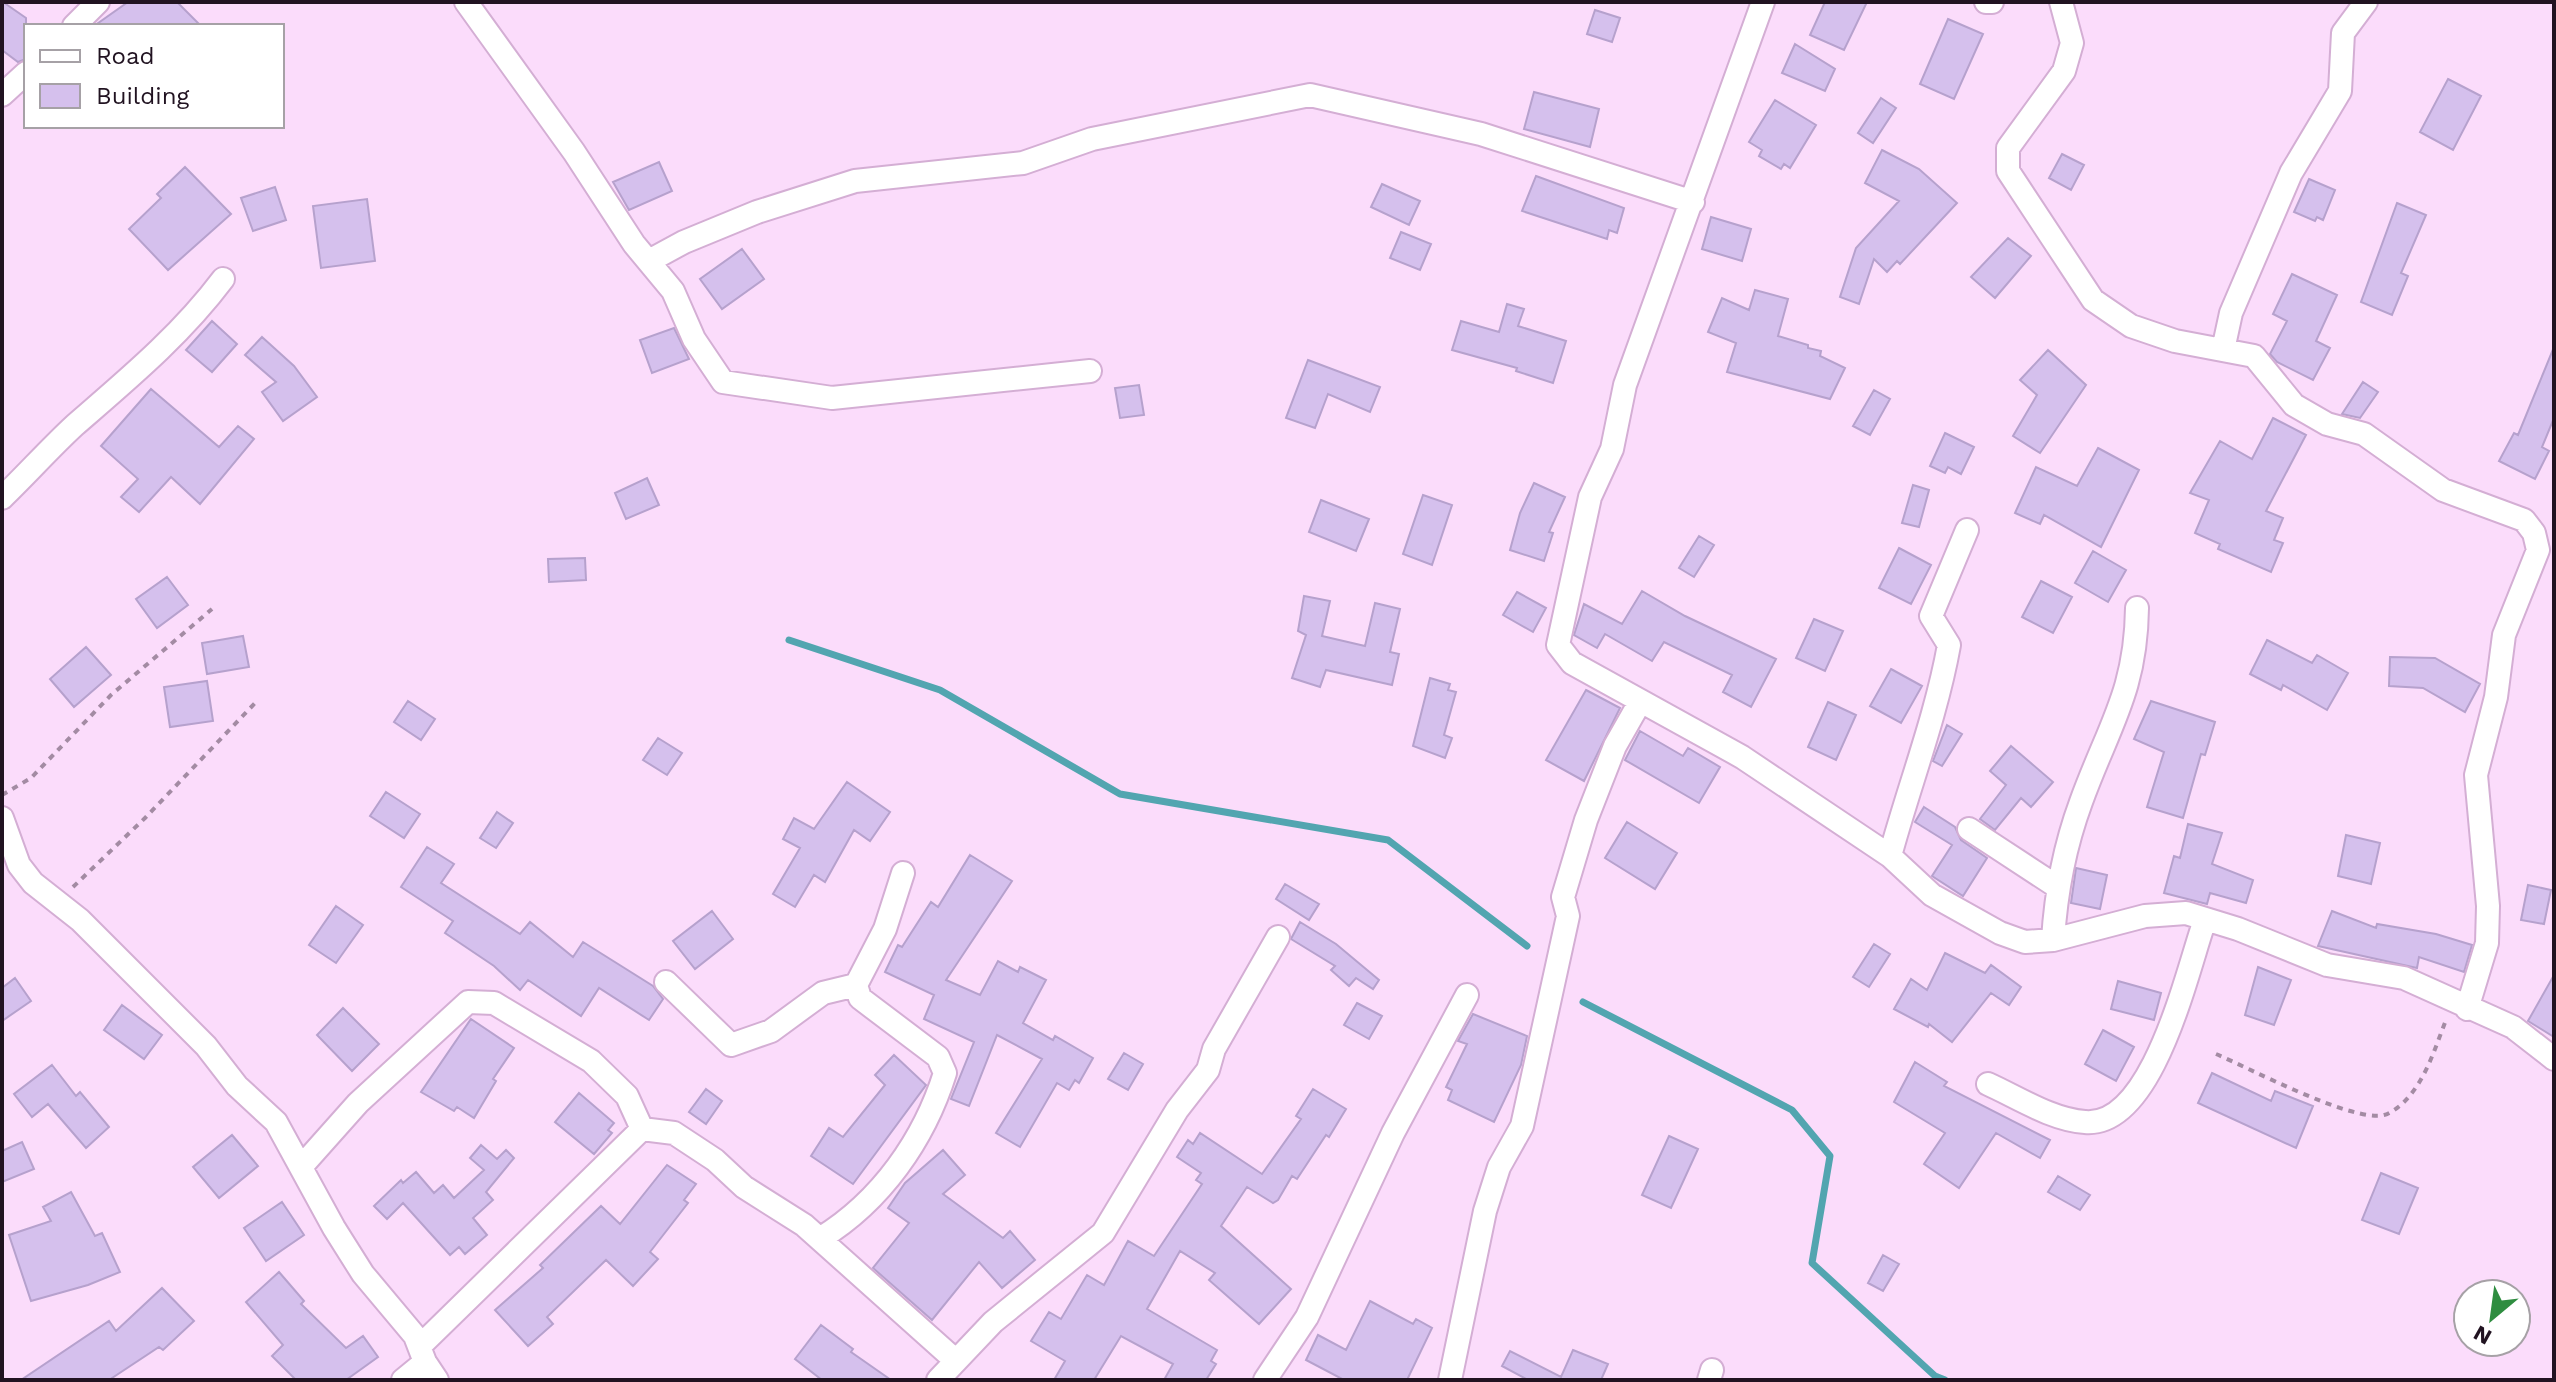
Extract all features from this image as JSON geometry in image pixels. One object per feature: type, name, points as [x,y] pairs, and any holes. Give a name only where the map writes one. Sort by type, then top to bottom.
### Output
[{"type":"street","points":[[76,24],[98,2]]},
{"type":"street","points":[[466,2],[673,291],[694,339],[723,382],[832,398],[1090,371]]},
{"type":"street","points":[[1763,2],[1625,385],[1612,449],[1590,497],[1558,645],[1572,663],[1742,757],[1890,856],[1932,895],[2000,933],[2025,942],[2053,940],[2145,916],[2186,913],[2327,965],[2404,978],[2451,998],[2467,1009],[2513,1027],[2554,1059]]},
{"type":"street","points":[[1986,2],[1992,2]]},
{"type":"street","points":[[2041,2],[2063,8],[2072,43],[2064,71],[2008,148],[2008,171],[2093,300],[2131,326],[2175,341],[2254,356],[2294,405],[2327,424],[2364,434],[2443,490],[2524,520],[2534,533],[2538,550]]},
{"type":"street","points":[[2223,350],[2231,313],[2291,173],[2340,91],[2343,33],[2366,2]]},
{"type":"street","points":[[2,95],[24,75]]},
{"type":"street","points":[[649,261],[684,242],[757,212],[855,181],[1023,163],[1092,139],[1310,95],[1481,134],[1693,202]]},
{"type":"street","points":[[2,498],[73,427],[152,358],[205,303],[223,279]]},
{"type":"street","points":[[2467,1009],[2487,943],[2488,906],[2476,775],[2496,697],[2504,635],[2538,550],[2554,527]]},
{"type":"street","points":[[1890,856],[1913,770],[1928,733],[1949,645],[1931,616],[1967,530]]},
{"type":"street","points":[[2053,940],[2056,886],[2080,802],[2114,727],[2129,682],[2136,649],[2137,608]]},
{"type":"street","points":[[1450,1380],[1485,1211],[1499,1167],[1522,1126],[1536,1074],[1568,916],[1563,897],[1586,820],[1615,746],[1640,702]]},
{"type":"street","points":[[2,818],[19,865],[33,883],[60,905],[206,1046],[237,1086],[276,1122],[363,1274],[427,1363]]},
{"type":"street","points":[[1969,829],[2056,886]]},
{"type":"street","points":[[821,1238],[862,1207],[894,1173],[935,1106],[945,1073],[938,1057],[860,998],[856,985],[885,929],[903,873]]},
{"type":"street","points":[[1988,1084],[2046,1111],[2086,1123],[2109,1118],[2150,1070],[2172,1027],[2205,920]]},
{"type":"street","points":[[938,1380],[993,1322],[1103,1233],[1177,1110],[1208,1070],[1214,1049],[1278,937]]},
{"type":"street","points":[[666,982],[731,1045],[771,1031],[823,993],[856,985]]},
{"type":"street","points":[[1265,1380],[1307,1317],[1393,1133],[1467,995]]},
{"type":"street","points":[[301,1167],[358,1103],[468,1002],[494,1003],[517,1014],[591,1061],[627,1096],[642,1129]]},
{"type":"street","points":[[642,1129],[674,1133],[715,1160],[744,1187],[821,1238],[877,1293],[912,1317],[955,1360]]},
{"type":"street","points":[[403,1380],[427,1363],[642,1129]]},
{"type":"path","points":[[2,795],[31,778],[111,695],[212,609]]},
{"type":"path","points":[[60,905],[72,887],[145,818],[257,701]]},
{"type":"path","points":[[2216,1054],[2323,1101],[2359,1114],[2384,1115],[2403,1104],[2422,1081],[2448,1015],[2467,1009]]},
{"type":"building","points":[[3,2],[26,18],[24,60],[18,62],[2,50]]},
{"type":"building","points":[[128,2],[177,2],[199,24],[97,24]]},
{"type":"building","points":[[1825,2],[1867,2],[1844,50],[1810,35]]},
{"type":"building","points":[[1595,10],[1620,18],[1612,42],[1587,34]]},
{"type":"building","points":[[1948,19],[1983,34],[1954,99],[1920,84]]},
{"type":"building","points":[[1795,44],[1835,69],[1825,91],[1782,73]]},
{"type":"building","points":[[2448,79],[2481,96],[2453,150],[2420,132]]},
{"type":"building","points":[[1534,92],[1599,109],[1590,147],[1524,129]]},
{"type":"building","points":[[1881,98],[1896,108],[1873,143],[1858,133]]},
{"type":"building","points":[[1775,100],[1816,125],[1790,168],[1784,164],[1781,169],[1759,156],[1762,150],[1749,142]]},
{"type":"building","points":[[1882,150],[1919,169],[1957,203],[1900,264],[1897,261],[1887,272],[1874,259],[1859,304],[1840,297],[1856,248],[1899,201],[1865,183]]},
{"type":"building","points":[[2062,154],[2084,165],[2071,190],[2049,178]]},
{"type":"building","points":[[659,162],[672,191],[629,210],[613,182]]},
{"type":"building","points":[[185,167],[231,214],[168,270],[129,229],[161,198],[157,194]]},
{"type":"building","points":[[1536,176],[1624,208],[1617,233],[1609,230],[1607,239],[1522,211]]},
{"type":"building","points":[[2309,179],[2335,190],[2323,220],[2317,217],[2315,221],[2294,212]]},
{"type":"building","points":[[1382,184],[1420,201],[1409,225],[1371,207]]},
{"type":"building","points":[[275,187],[286,220],[253,231],[241,198]]},
{"type":"building","points":[[367,199],[375,261],[321,268],[313,206]]},
{"type":"building","points":[[2397,203],[2426,215],[2401,273],[2408,276],[2392,315],[2361,302]]},
{"type":"building","points":[[1711,217],[1751,229],[1742,261],[1702,249]]},
{"type":"building","points":[[1401,232],[1431,244],[1420,270],[1390,258]]},
{"type":"building","points":[[2008,238],[2031,256],[1995,298],[1971,277]]},
{"type":"building","points":[[742,249],[764,279],[722,309],[700,279]]},
{"type":"building","points":[[2292,274],[2337,295],[2316,341],[2330,348],[2313,380],[2277,362],[2270,354],[2287,321],[2273,314]]},
{"type":"building","points":[[1755,290],[1788,299],[1778,336],[1821,351],[1820,356],[1845,368],[1830,399],[1727,372],[1736,343],[1708,332],[1722,298],[1749,310]]},
{"type":"building","points":[[1507,304],[1524,309],[1518,326],[1566,341],[1553,383],[1516,371],[1517,368],[1452,350],[1461,321],[1499,332]]},
{"type":"building","points":[[212,321],[237,344],[212,372],[186,350]]},
{"type":"building","points":[[674,328],[689,359],[652,373],[640,340]]},
{"type":"building","points":[[262,337],[294,366],[317,397],[283,421],[262,392],[276,382],[245,355]]},
{"type":"building","points":[[2554,347],[2554,418],[2542,447],[2549,451],[2535,479],[2499,461],[2514,433],[2518,435]]},
{"type":"building","points":[[2048,350],[2086,385],[2040,453],[2013,436],[2037,395],[2020,380]]},
{"type":"building","points":[[1308,360],[1380,387],[1370,412],[1328,394],[1315,428],[1286,418]]},
{"type":"building","points":[[2363,382],[2378,392],[2360,418],[2342,414]]},
{"type":"building","points":[[1139,385],[1144,415],[1120,418],[1115,388]]},
{"type":"building","points":[[151,389],[219,447],[238,426],[254,439],[200,504],[171,477],[139,512],[121,497],[138,479],[101,446]]},
{"type":"building","points":[[1874,390],[1890,399],[1870,435],[1853,426]]},
{"type":"building","points":[[2273,418],[2306,435],[2266,511],[2283,518],[2274,540],[2283,543],[2271,572],[2218,549],[2220,544],[2195,533],[2209,500],[2190,493],[2220,441],[2252,459]]},
{"type":"building","points":[[1945,433],[1974,447],[1961,474],[1948,467],[1945,473],[1930,466]]},
{"type":"building","points":[[2098,448],[2139,470],[2101,547],[2044,515],[2040,524],[2015,513],[2036,467],[2077,486]]},
{"type":"building","points":[[647,478],[659,505],[626,519],[615,493]]},
{"type":"building","points":[[1534,483],[1565,497],[1549,532],[1553,533],[1544,561],[1510,550],[1520,513]]},
{"type":"building","points":[[1913,485],[1929,490],[1919,527],[1902,523]]},
{"type":"building","points":[[1423,495],[1452,505],[1432,565],[1403,554]]},
{"type":"building","points":[[1321,500],[1369,519],[1356,551],[1309,532]]},
{"type":"building","points":[[1699,536],[1714,545],[1694,577],[1679,568]]},
{"type":"building","points":[[1899,548],[1931,565],[1911,604],[1879,588]]},
{"type":"building","points":[[2093,551],[2126,570],[2108,602],[2075,583]]},
{"type":"building","points":[[585,558],[586,580],[549,582],[548,559]]},
{"type":"building","points":[[167,577],[188,605],[157,628],[136,599]]},
{"type":"building","points":[[2041,581],[2072,597],[2053,633],[2022,617]]},
{"type":"building","points":[[1642,591],[1685,616],[1776,659],[1751,707],[1723,692],[1732,675],[1664,642],[1652,661],[1605,634],[1597,648],[1574,635],[1584,604],[1622,624]]},
{"type":"building","points":[[1517,592],[1546,608],[1533,632],[1503,615]]},
{"type":"building","points":[[1304,596],[1330,601],[1322,636],[1365,646],[1375,603],[1400,609],[1390,652],[1399,654],[1392,685],[1326,670],[1320,687],[1292,678],[1306,635],[1298,631]]},
{"type":"building","points":[[1814,619],[1843,631],[1825,671],[1796,658]]},
{"type":"building","points":[[243,636],[249,667],[207,674],[202,643]]},
{"type":"building","points":[[2267,640],[2312,663],[2317,655],[2348,673],[2327,710],[2283,685],[2281,690],[2250,674]]},
{"type":"building","points":[[86,647],[111,675],[74,707],[50,679]]},
{"type":"building","points":[[2390,657],[2435,658],[2480,684],[2465,712],[2423,688],[2389,686]]},
{"type":"building","points":[[1891,669],[1922,686],[1901,723],[1870,706]]},
{"type":"building","points":[[1430,678],[1450,684],[1448,690],[1456,692],[1444,735],[1452,738],[1445,758],[1413,746]]},
{"type":"building","points":[[207,681],[213,721],[170,727],[164,687]]},
{"type":"building","points":[[1586,690],[1620,708],[1584,781],[1546,760]]},
{"type":"building","points":[[408,701],[435,719],[421,740],[394,722]]},
{"type":"building","points":[[2151,701],[2215,722],[2205,755],[2201,754],[2183,818],[2147,807],[2164,752],[2134,739]]},
{"type":"building","points":[[1828,702],[1856,715],[1836,760],[1808,747]]},
{"type":"building","points":[[1947,725],[1962,734],[1942,766],[1933,761]]},
{"type":"building","points":[[1640,731],[1683,756],[1688,748],[1720,767],[1699,803],[1625,760]]},
{"type":"building","points":[[658,738],[682,753],[667,775],[643,760]]},
{"type":"building","points":[[2011,746],[2053,782],[2031,807],[2021,798],[1995,830],[1980,819],[2006,785],[1990,771]]},
{"type":"building","points":[[847,782],[890,812],[870,841],[854,830],[825,882],[814,875],[795,907],[773,894],[800,848],[783,839],[794,818],[814,829]]},
{"type":"building","points":[[386,792],[420,814],[404,838],[370,816]]},
{"type":"building","points":[[1924,807],[1955,827],[1961,840],[1987,858],[1963,896],[1932,876],[1952,845],[1915,822]]},
{"type":"building","points":[[497,812],[513,823],[496,848],[480,838]]},
{"type":"building","points":[[1627,822],[1677,853],[1655,889],[1605,858]]},
{"type":"building","points":[[2188,824],[2222,833],[2212,864],[2253,880],[2246,903],[2210,893],[2207,904],[2164,893],[2174,856],[2180,858]]},
{"type":"building","points":[[2346,835],[2380,843],[2371,884],[2338,876]]},
{"type":"building","points":[[427,847],[454,864],[441,883],[520,934],[530,922],[573,957],[583,942],[653,986],[663,999],[649,1020],[599,988],[581,1016],[528,980],[520,990],[494,966],[445,933],[453,921],[401,887]]},
{"type":"building","points":[[970,855],[1012,881],[946,980],[980,995],[998,961],[1018,972],[1020,967],[1046,980],[1023,1023],[1053,1040],[1055,1036],[1093,1058],[1079,1083],[1075,1080],[1069,1090],[1057,1083],[1020,1147],[996,1133],[1042,1059],[997,1035],[969,1106],[951,1099],[974,1042],[924,1019],[934,995],[885,972],[898,945],[902,947],[931,902],[938,907]]},
{"type":"building","points":[[2076,868],[2107,875],[2100,909],[2071,903]]},
{"type":"building","points":[[1285,884],[1319,904],[1309,920],[1276,899]]},
{"type":"building","points":[[2528,885],[2551,890],[2544,924],[2521,920]]},
{"type":"building","points":[[336,906],[363,925],[336,963],[309,945]]},
{"type":"building","points":[[712,911],[733,939],[695,969],[673,941]]},
{"type":"building","points":[[2332,911],[2376,928],[2377,924],[2436,934],[2472,945],[2464,972],[2419,957],[2417,968],[2318,946]]},
{"type":"building","points":[[1300,922],[1336,944],[1379,980],[1373,989],[1356,978],[1349,986],[1331,970],[1335,966],[1291,939]]},
{"type":"building","points":[[1874,944],[1890,954],[1869,987],[1853,977]]},
{"type":"building","points":[[1945,953],[1985,973],[1991,965],[2021,987],[2009,1005],[1991,993],[1952,1042],[1929,1024],[1928,1027],[1894,1009],[1911,979],[1927,990]]},
{"type":"building","points":[[2258,967],[2291,980],[2274,1025],[2245,1015]]},
{"type":"building","points":[[2554,975],[2554,1037],[2528,1021]]},
{"type":"building","points":[[15,978],[31,1001],[2,1021],[2,988]]},
{"type":"building","points":[[2118,981],[2161,993],[2154,1020],[2111,1009]]},
{"type":"building","points":[[1357,1003],[1382,1016],[1369,1039],[1344,1025]]},
{"type":"building","points":[[122,1005],[162,1035],[144,1059],[104,1030]]},
{"type":"building","points":[[343,1008],[379,1044],[352,1071],[317,1035]]},
{"type":"building","points":[[1473,1014],[1527,1036],[1521,1065],[1494,1122],[1448,1100],[1452,1090],[1446,1087],[1467,1044],[1458,1041]]},
{"type":"building","points":[[471,1019],[514,1048],[493,1079],[496,1081],[474,1118],[457,1107],[454,1111],[421,1092]]},
{"type":"building","points":[[2103,1030],[2134,1047],[2116,1081],[2085,1064]]},
{"type":"building","points":[[1124,1053],[1143,1064],[1128,1090],[1108,1079]]},
{"type":"building","points":[[894,1055],[926,1085],[853,1184],[811,1156],[829,1128],[843,1137],[885,1085],[875,1075]]},
{"type":"building","points":[[1915,1062],[1947,1082],[1944,1086],[2050,1140],[2040,1158],[1996,1133],[1959,1188],[1924,1164],[1945,1133],[1894,1102]]},
{"type":"building","points":[[52,1065],[76,1096],[80,1092],[109,1127],[86,1148],[48,1104],[32,1117],[14,1094]]},
{"type":"building","points":[[2212,1073],[2271,1101],[2275,1091],[2313,1106],[2296,1148],[2198,1103]]},
{"type":"building","points":[[706,1089],[722,1101],[706,1124],[689,1112]]},
{"type":"building","points":[[1313,1089],[1346,1109],[1329,1137],[1326,1135],[1297,1179],[1292,1176],[1278,1200],[1273,1203],[1247,1187],[1221,1226],[1291,1289],[1259,1324],[1209,1280],[1215,1273],[1180,1251],[1147,1309],[1217,1350],[1211,1361],[1216,1364],[1206,1380],[1164,1380],[1173,1364],[1121,1336],[1094,1380],[1054,1380],[1065,1361],[1031,1341],[1049,1312],[1061,1319],[1087,1275],[1104,1285],[1128,1241],[1154,1256],[1202,1184],[1196,1180],[1201,1173],[1177,1157],[1188,1140],[1193,1144],[1200,1133],[1262,1174],[1301,1119],[1296,1116]]},
{"type":"building","points":[[579,1093],[614,1123],[608,1130],[612,1133],[594,1154],[555,1122]]},
{"type":"building","points":[[232,1135],[258,1166],[219,1198],[193,1167]]},
{"type":"building","points":[[1669,1136],[1698,1149],[1671,1208],[1642,1195]]},
{"type":"building","points":[[22,1142],[34,1169],[2,1182],[2,1151]]},
{"type":"building","points":[[481,1145],[497,1159],[506,1150],[514,1158],[486,1192],[493,1200],[473,1218],[487,1235],[465,1254],[459,1247],[450,1255],[403,1203],[387,1219],[374,1206],[401,1180],[403,1183],[416,1172],[434,1193],[443,1185],[454,1198],[484,1170],[470,1158]]},
{"type":"building","points":[[943,1150],[965,1175],[943,1194],[1003,1238],[1010,1231],[1035,1260],[1002,1288],[979,1262],[932,1320],[873,1268],[909,1223],[888,1208],[905,1183]]},
{"type":"building","points":[[667,1165],[696,1184],[684,1200],[688,1203],[650,1252],[658,1259],[633,1286],[606,1260],[547,1317],[553,1324],[528,1346],[495,1310],[543,1268],[540,1265],[601,1206],[620,1224]]},
{"type":"building","points":[[2381,1173],[2418,1188],[2399,1234],[2362,1220]]},
{"type":"building","points":[[2058,1176],[2090,1195],[2080,1210],[2048,1192]]},
{"type":"building","points":[[71,1192],[95,1236],[102,1233],[120,1272],[88,1285],[31,1301],[9,1235],[51,1221],[43,1207]]},
{"type":"building","points":[[282,1202],[304,1235],[266,1261],[244,1228]]},
{"type":"building","points":[[1883,1255],[1899,1264],[1883,1291],[1868,1283]]},
{"type":"building","points":[[279,1272],[304,1301],[301,1304],[346,1348],[363,1336],[378,1357],[346,1380],[296,1380],[272,1356],[283,1345],[246,1302]]},
{"type":"building","points":[[162,1288],[194,1321],[163,1350],[159,1347],[109,1380],[21,1380],[109,1321],[116,1331]]},
{"type":"building","points":[[1370,1301],[1413,1324],[1416,1319],[1432,1328],[1407,1380],[1344,1380],[1306,1360],[1318,1335],[1346,1350]]},
{"type":"building","points":[[821,1325],[853,1349],[851,1352],[891,1380],[822,1380],[795,1359]]},
{"type":"building","points":[[1573,1350],[1608,1364],[1601,1380],[1528,1380],[1502,1366],[1510,1351],[1561,1377]]},
{"type":"waterway","points":[[789,640],[940,690],[1120,794],[1388,840],[1527,946]]},
{"type":"waterway","points":[[1583,1002],[1792,1110],[1830,1156],[1812,1263],[1935,1376],[1945,1380]]}]
